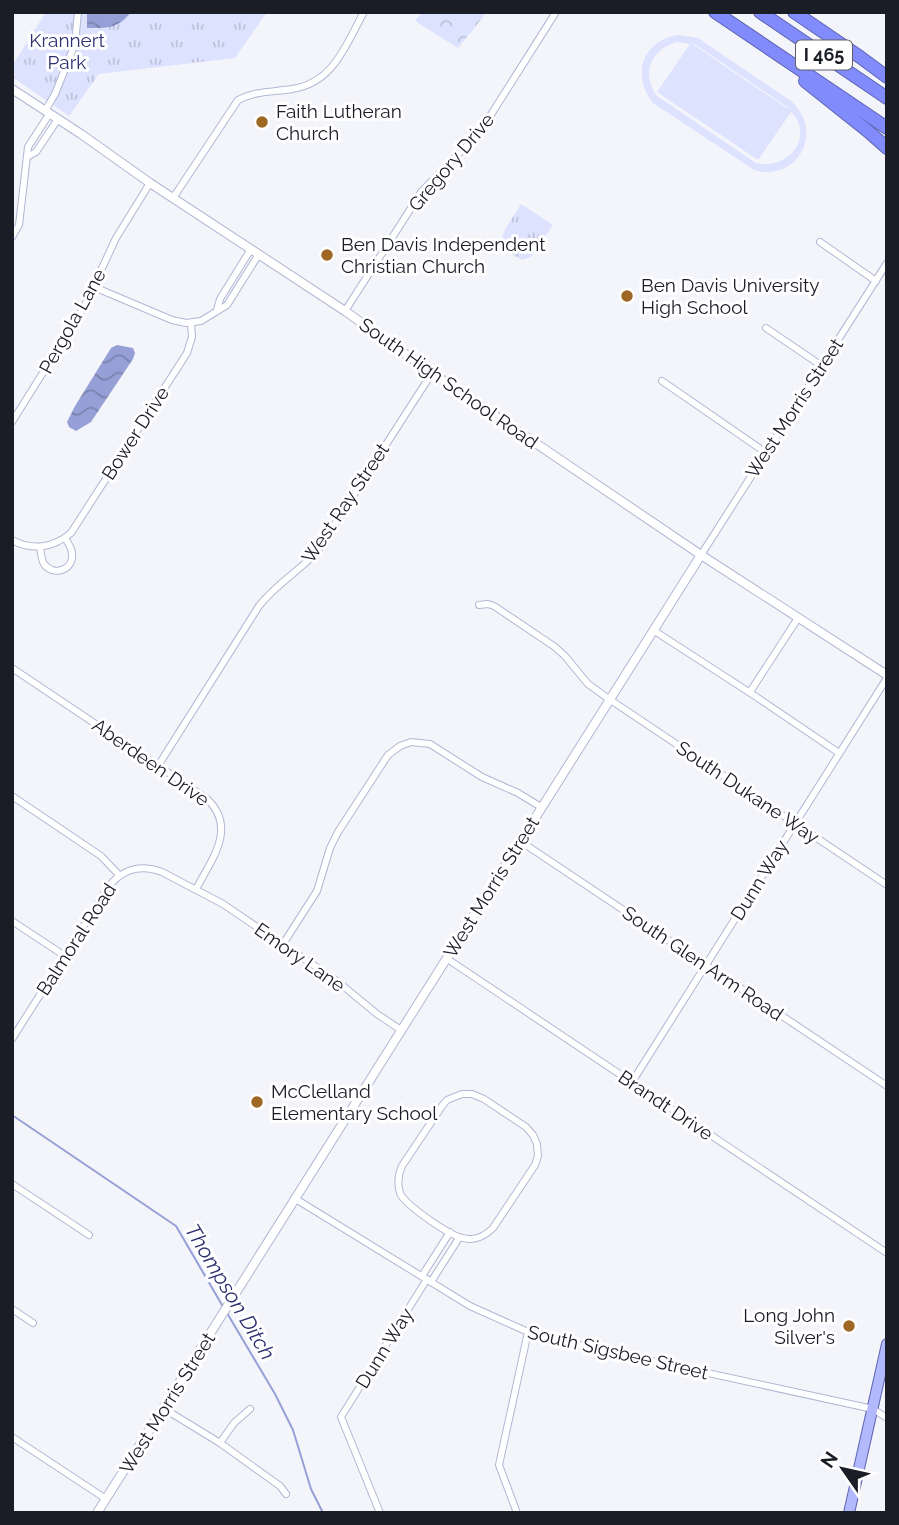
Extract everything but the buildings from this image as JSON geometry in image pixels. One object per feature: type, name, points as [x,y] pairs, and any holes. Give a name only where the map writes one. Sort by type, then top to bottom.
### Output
[{"type":"highway","name":"I 465","points":[[715,12],[887,128]]},
{"type":"highway","name":"I 465","points":[[760,12],[887,97]]},
{"type":"highway","points":[[793,12],[887,78]]},
{"type":"highway","points":[[762,44],[887,148]]},
{"type":"highway","points":[[860,57],[887,71]]},
{"type":"main road","points":[[849,1513],[887,1344]]},
{"type":"street","points":[[12,237],[19,225],[27,156],[36,152],[51,114],[55,94],[75,44],[78,12]]},
{"type":"street","points":[[173,198],[238,100],[249,94],[297,89],[318,80],[331,70],[342,55],[364,12]]},
{"type":"street","name":"Gregory Drive","points":[[345,311],[422,191],[480,132],[556,12]]},
{"type":"street","name":"South High School Road","points":[[12,89],[345,311],[701,555],[887,677]]},
{"type":"street","name":"Pergola Lane","points":[[12,422],[85,307],[116,238],[150,183]]},
{"type":"street","points":[[820,242],[876,281]]},
{"type":"street","points":[[94,287],[171,320],[191,323],[201,321],[227,305],[255,252]]},
{"type":"street","name":"West Morris Street","points":[[97,1513],[765,452],[887,263]]},
{"type":"street","name":"Bower Drive","points":[[65,538],[187,353],[192,337],[191,323]]},
{"type":"street","points":[[766,328],[822,366]]},
{"type":"street","name":"West Ray Street","points":[[158,766],[259,606],[317,552],[432,373]]},
{"type":"street","points":[[662,381],[765,452]]},
{"type":"street","points":[[12,540],[40,547],[52,545],[65,538],[72,550],[71,563],[64,569],[53,570],[42,560],[40,547]]},
{"type":"street","name":"South Dukane Way","points":[[479,605],[493,605],[553,645],[587,684],[887,885]]},
{"type":"street","points":[[750,692],[798,618]]},
{"type":"street","points":[[653,630],[750,692],[839,754]]},
{"type":"street","name":"Aberdeen Drive","points":[[12,668],[206,798],[215,807],[222,829],[219,845],[196,889]]},
{"type":"street","name":"Dunn Way","points":[[632,1082],[887,677]]},
{"type":"street","points":[[283,944],[318,888],[330,848],[338,832],[390,753],[400,746],[411,742],[428,743],[486,779],[521,794],[541,807]]},
{"type":"street","points":[[12,796],[101,856],[119,875]]},
{"type":"street","name":"South Glen Arm Road","points":[[520,841],[887,1086]]},
{"type":"street","name":"Balmoral Road","points":[[12,1039],[109,886],[119,875],[134,869],[153,869],[196,889]]},
{"type":"street","name":"Emory Lane","points":[[196,889],[223,904],[337,981],[401,1030]]},
{"type":"street","points":[[12,921],[65,956]]},
{"type":"street","name":"Brandt Drive","points":[[446,958],[887,1252]]},
{"type":"street","points":[[472,1094],[526,1127],[537,1143],[538,1156],[535,1165],[493,1228],[481,1237],[472,1239],[459,1238],[450,1232],[409,1205],[402,1197],[398,1184],[399,1173],[447,1100],[472,1094]]},
{"type":"street","points":[[12,1184],[89,1235]]},
{"type":"street","name":"South Sigsbee Street","points":[[294,1198],[475,1308],[528,1332],[873,1409],[887,1418]]},
{"type":"street","points":[[427,1279],[450,1232]]},
{"type":"street","points":[[427,1279],[459,1238]]},
{"type":"street","name":"Dunn Way","points":[[380,1513],[341,1417],[427,1279]]},
{"type":"street","points":[[12,1309],[33,1323]]},
{"type":"street","points":[[517,1513],[499,1465],[528,1332]]},
{"type":"street","points":[[163,1408],[220,1443],[280,1486],[286,1494]]},
{"type":"street","points":[[220,1443],[234,1423],[250,1409]]},
{"type":"street","points":[[12,1437],[106,1499]]},
{"type":"green space","name":"Krannert Park","points":[[46,12],[267,12],[235,58],[99,74],[69,116],[12,77],[12,66]]},
{"type":"green space","points":[[422,12],[487,12],[458,48],[415,21]]},
{"type":"green space","points":[[679,35],[698,38],[791,101],[801,113],[806,126],[802,152],[794,162],[783,169],[770,172],[754,170],[653,103],[643,81],[644,60],[656,44]],"holes":[[[677,42],[690,44],[657,92],[758,160],[791,112],[798,122],[800,132],[794,150],[778,162],[756,163],[657,96],[650,79],[651,63],[660,51]],[[691,43],[696,45],[788,109]]]},
{"type":"green space","points":[[521,204],[553,225],[531,257],[522,260],[500,247],[504,231]]},
{"type":"water","points":[[87,12],[131,12],[117,25],[87,28]]},
{"type":"water","points":[[117,345],[133,348],[133,359],[91,422],[76,431],[69,427],[67,422],[111,348]]},
{"type":"waterway","name":"Thompson Ditch","points":[[12,1115],[176,1226],[222,1305]]},
{"type":"waterway","name":"Thompson Ditch","points":[[227,1313],[293,1430],[311,1489],[323,1513]]},
{"type":"place","name":"Faith Lutheran Church","points":[[262,122]]},
{"type":"place","name":"Ben Davis Independent Christian Church","points":[[327,255]]},
{"type":"place","name":"Ben Davis University High School","points":[[627,296]]},
{"type":"place","name":"McClelland Elementary School","points":[[257,1102]]},
{"type":"place","name":"Long John Silver's","points":[[849,1326]]}]
